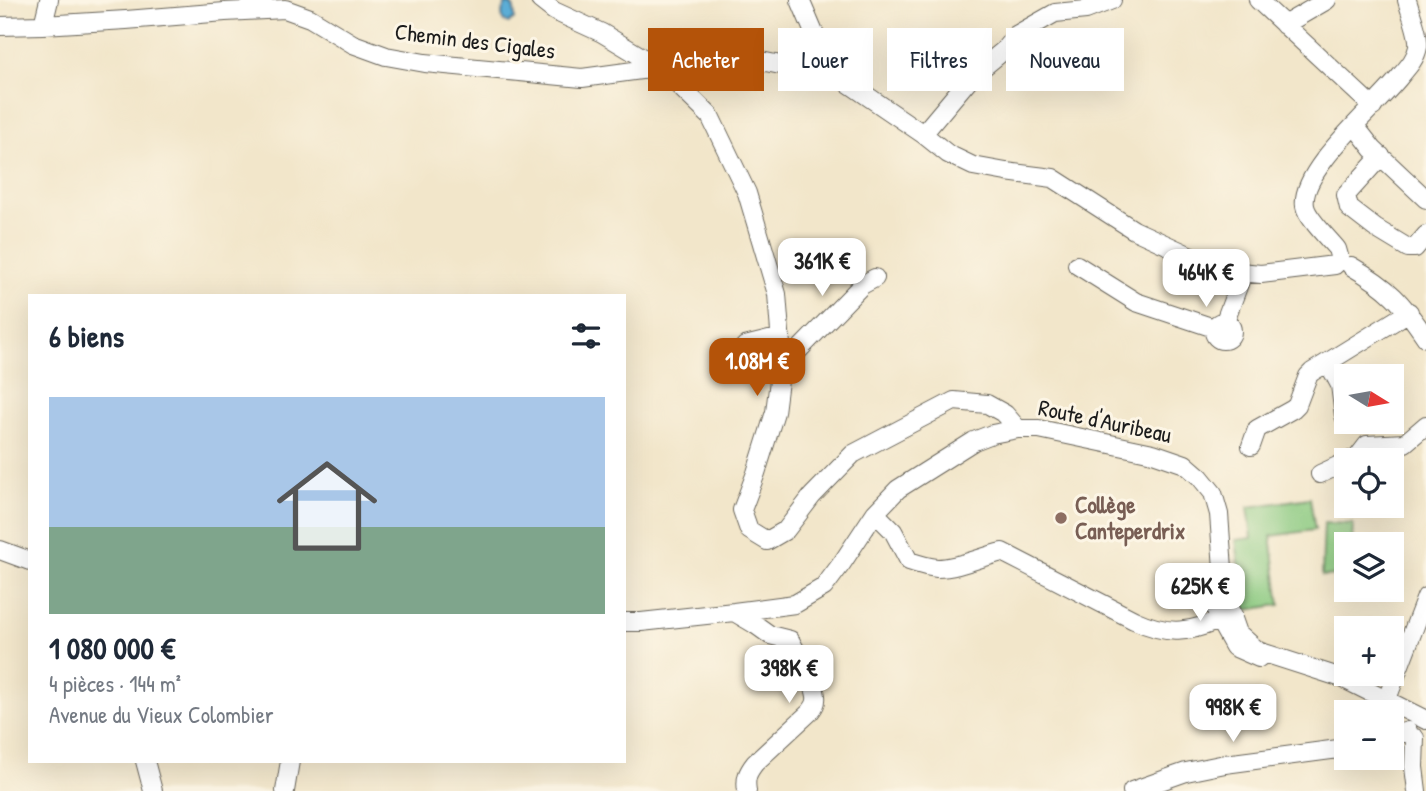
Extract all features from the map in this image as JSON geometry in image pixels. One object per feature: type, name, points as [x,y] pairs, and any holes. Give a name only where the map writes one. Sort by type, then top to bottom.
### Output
[{"type":"street","points":[[43,26],[49,0]]},
{"type":"street","points":[[540,0],[554,11],[601,33],[648,61]]},
{"type":"street","points":[[800,0],[812,28]]},
{"type":"street","points":[[923,134],[975,72],[1003,51],[1016,35],[1055,13],[1086,10],[1112,0]]},
{"type":"street","points":[[1258,0],[1373,107]]},
{"type":"street","points":[[1284,25],[1327,0]]},
{"type":"street","points":[[1342,262],[1337,249],[1305,209],[1305,193],[1313,174],[1327,156],[1421,55],[1407,0]]},
{"type":"street","name":"Chemin des Cigales","points":[[0,26],[43,26],[226,6],[286,5],[353,44],[386,57],[582,78],[648,70]]},
{"type":"street","points":[[684,91],[710,116],[747,193],[777,295],[782,357],[775,412],[742,510],[748,530],[767,541],[786,530],[812,496],[853,454],[954,401],[987,404],[1004,414],[1018,429]]},
{"type":"street","points":[[859,91],[948,154],[974,166],[1053,178],[1134,230],[1213,266],[1243,273],[1271,273],[1342,262],[1375,280],[1394,295],[1426,338]]},
{"type":"street","points":[[1355,126],[1381,156],[1426,199]]},
{"type":"street","points":[[1381,156],[1346,195],[1349,208],[1408,248],[1415,248],[1426,235]]},
{"type":"street","points":[[1077,265],[1136,302],[1220,325],[1243,273]]},
{"type":"street","points":[[782,357],[793,356],[862,285],[875,278]]},
{"type":"street","points":[[1251,446],[1257,429],[1297,405],[1308,376],[1409,312]]},
{"type":"street","points":[[746,346],[780,337]]},
{"type":"street","points":[[1328,363],[1334,374]]},
{"type":"street","points":[[1364,448],[1367,445],[1405,443],[1426,425]]},
{"type":"street","name":"Route d'Auribeau","points":[[626,622],[795,604],[824,587],[875,513],[898,489],[974,441],[1018,429],[1039,429],[1153,453],[1185,464],[1213,493],[1219,514],[1226,618],[1238,632],[1258,651],[1342,678],[1387,699],[1416,730]]},
{"type":"street","points":[[1320,474],[1334,468]]},
{"type":"street","points":[[875,513],[893,531],[909,561],[922,565],[947,567],[1002,551],[1145,625],[1171,632],[1185,632],[1226,618]]},
{"type":"street","points":[[0,550],[28,560]]},
{"type":"street","points":[[1387,699],[1426,597]]},
{"type":"street","points":[[733,612],[770,635],[790,640],[816,696],[816,705],[810,712],[749,771],[745,782],[747,791]]},
{"type":"street","points":[[1416,730],[1414,766],[1417,791]]},
{"type":"street","points":[[1132,791],[1186,772],[1225,764],[1334,750]]},
{"type":"street","points":[[146,763],[153,791]]},
{"type":"street","points":[[285,791],[290,763]]},
{"type":"green space","points":[[1310,498],[1315,530],[1271,536],[1280,605],[1245,610],[1236,540],[1252,538],[1248,507]]},
{"type":"green space","points":[[1324,523],[1353,524],[1353,532],[1334,532],[1334,576],[1322,576]]},
{"type":"water","points":[[506,3],[514,9],[515,19],[509,23],[503,21],[502,13]]},
{"type":"place","name":"Collège Canteperdrix","points":[[1061,518]]}]
